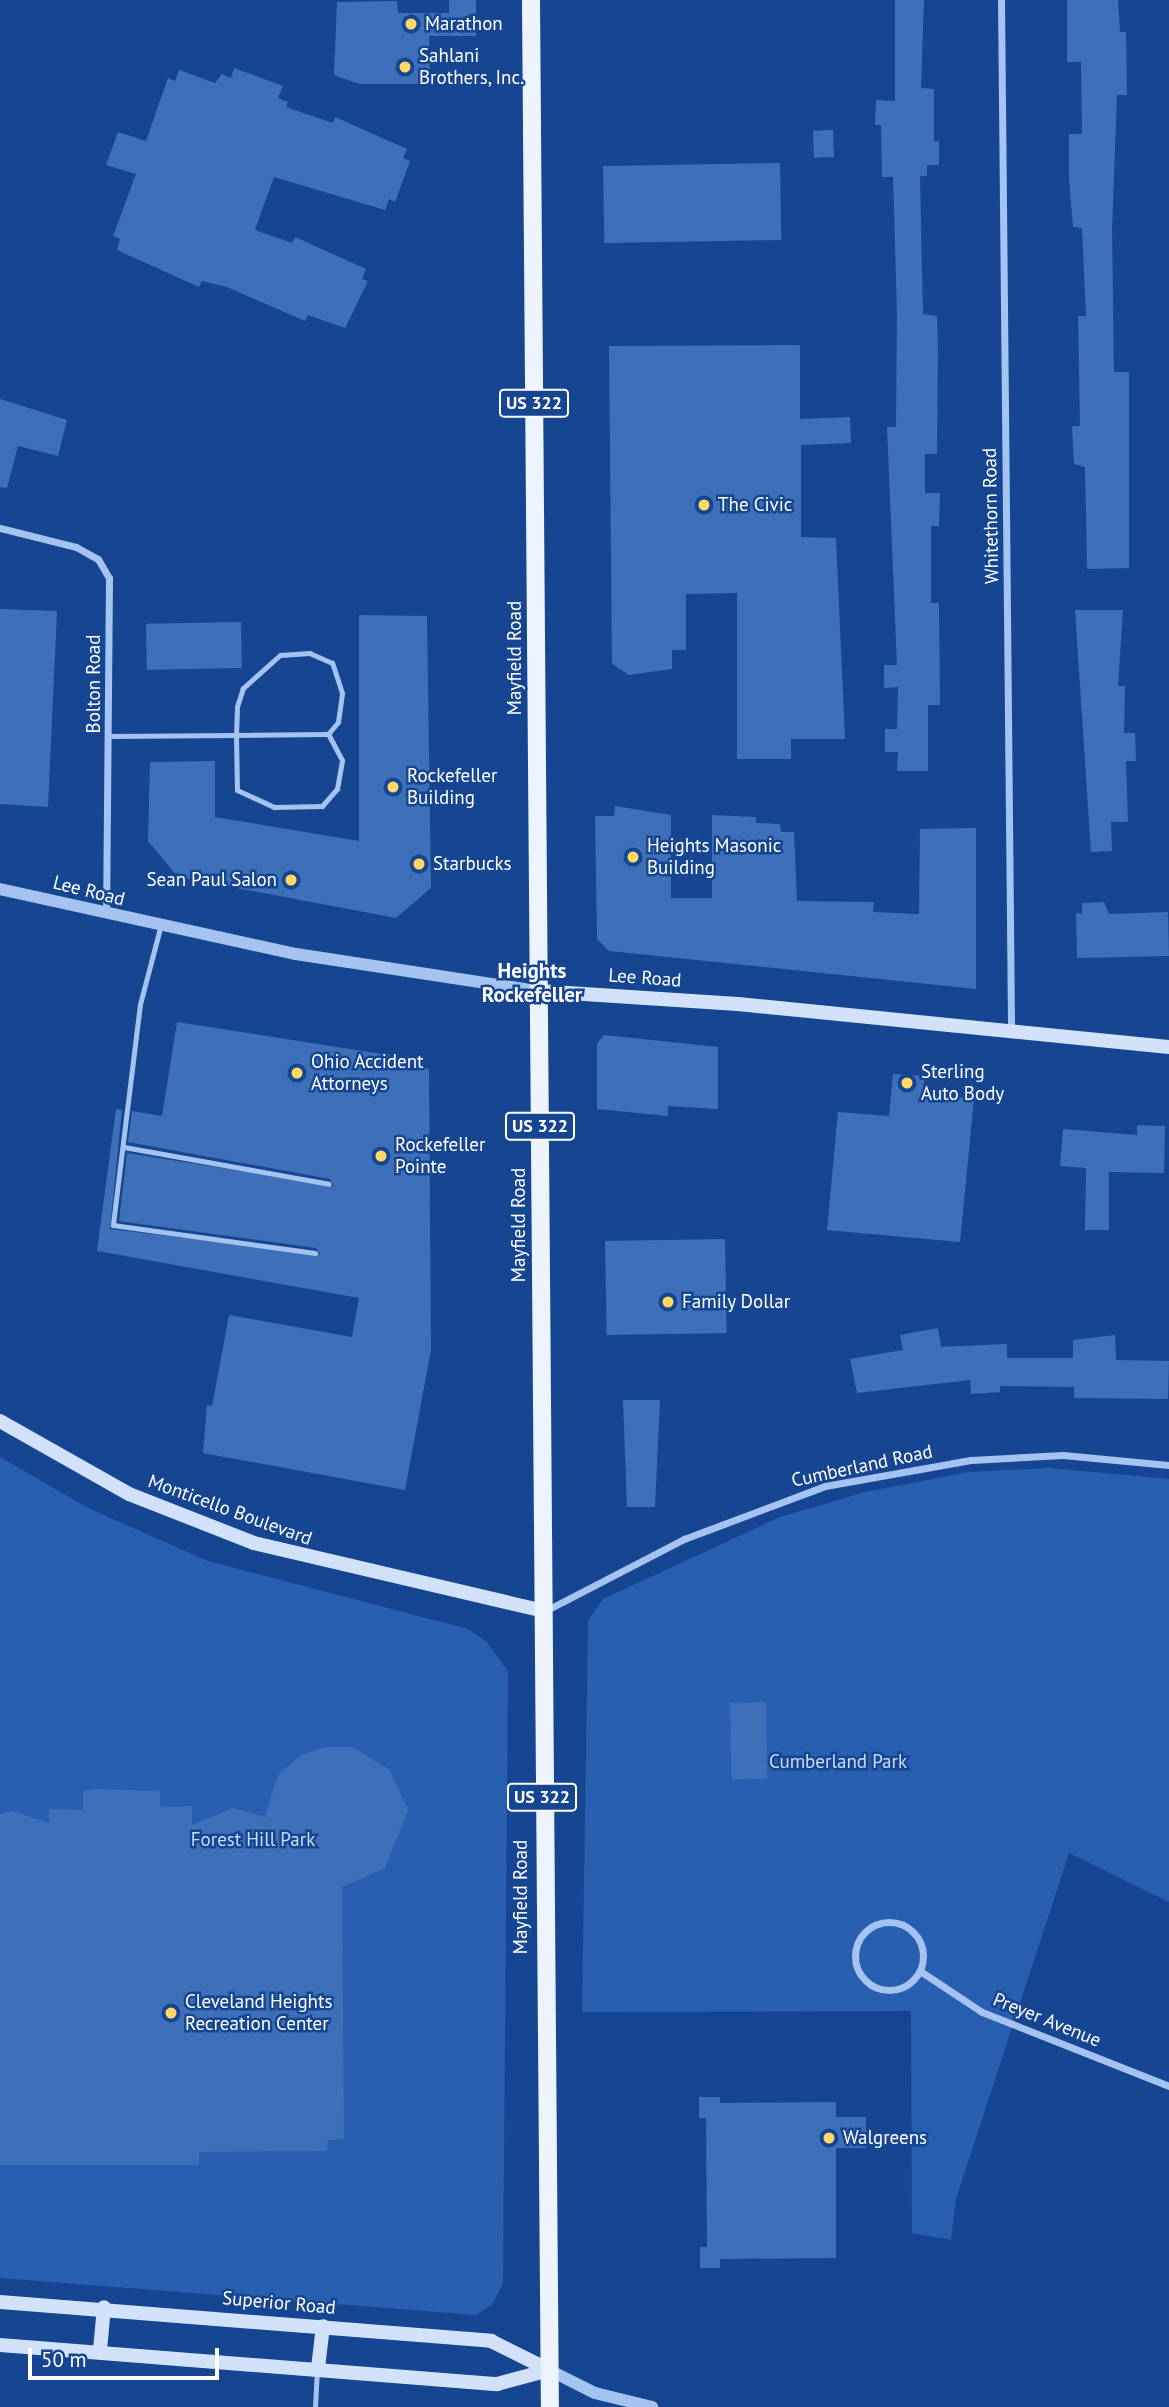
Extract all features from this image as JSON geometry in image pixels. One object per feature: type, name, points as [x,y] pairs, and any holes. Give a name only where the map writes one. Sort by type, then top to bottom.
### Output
[{"type":"main road","name":"Mayfield Road","points":[[531,0],[550,2407]]},
{"type":"main road","name":"Lee Road","points":[[538,991],[1169,1046]]},
{"type":"main road","name":"Monticello Boulevard","points":[[0,1421],[129,1494],[254,1543],[544,1611]]},
{"type":"main road","name":"Superior Road","points":[[0,2302],[104,2307],[491,2341],[548,2370]]},
{"type":"main road","points":[[100,2350],[104,2307]]},
{"type":"main road","points":[[318,2368],[323,2326]]},
{"type":"main road","points":[[0,2344],[497,2384],[548,2370]]},
{"type":"street","name":"Whitethorn Road","points":[[1001,0],[1011,1032]]},
{"type":"street","name":"Bolton Road","points":[[0,528],[76,547],[98,559],[109,578],[110,736],[106,915]]},
{"type":"street","name":"Lee Road","points":[[0,889],[160,928],[538,991]]},
{"type":"street","name":"Cumberland Road","points":[[544,1611],[694,1535],[825,1486],[971,1460],[1063,1455],[1169,1465]]},
{"type":"street","points":[[899,1923],[922,1948],[920,1971],[905,1987],[873,1987],[858,1972],[859,1939],[876,1924],[899,1923]]},
{"type":"street","name":"Preyer Avenue","points":[[920,1971],[982,2012],[1169,2086]]},
{"type":"street","name":"Superior Road","points":[[548,2370],[595,2393],[652,2407]]},
{"type":"lane","points":[[110,736],[236,735],[328,734],[338,722],[342,693],[332,663],[310,653],[280,655],[255,674],[240,698],[236,735],[237,790],[249,801],[301,811],[322,806],[337,789],[342,760],[328,734]]},
{"type":"lane","points":[[160,928],[141,1004],[113,1225],[315,1253]]},
{"type":"lane","points":[[124,1147],[328,1184]]},
{"type":"lane","points":[[315,2407],[318,2368]]},
{"type":"green space","name":"Forest Hill Park","points":[[0,1457],[90,1509],[208,1561],[468,1629],[487,1642],[508,1671],[503,2283],[492,2305],[476,2315],[0,2278]]},
{"type":"green space","name":"Cumberland Park","points":[[1050,1468],[1169,1479],[1169,1902],[1069,1853],[956,2199],[951,2240],[912,2233],[911,2011],[582,2012],[588,1620],[603,1599],[780,1517],[865,1492],[969,1472]]},
{"type":"building","points":[[449,0],[476,0],[476,36],[429,36],[430,84],[359,84],[334,75],[337,2],[397,1],[398,13],[449,13]]},
{"type":"building","points":[[895,0],[924,0],[921,88],[934,89],[934,141],[939,141],[939,165],[927,165],[927,176],[920,176],[923,314],[937,316],[938,351],[937,454],[925,454],[925,493],[940,493],[939,526],[931,526],[931,603],[939,603],[940,705],[928,705],[928,771],[897,771],[898,752],[885,752],[885,729],[897,729],[898,687],[884,688],[884,665],[897,665],[887,427],[896,427],[897,314],[893,177],[882,177],[881,125],[875,125],[876,100],[895,101]]},
{"type":"building","points":[[1067,0],[1118,0],[1120,32],[1126,32],[1127,95],[1117,95],[1112,230],[1114,372],[1129,372],[1129,568],[1087,569],[1085,467],[1074,464],[1072,426],[1080,426],[1078,316],[1086,316],[1082,228],[1073,227],[1069,178],[1069,134],[1082,134],[1081,62],[1067,62]]},
{"type":"building","points":[[234,68],[283,86],[278,98],[288,102],[286,107],[333,123],[335,117],[407,149],[403,158],[410,161],[395,202],[389,199],[385,210],[274,177],[255,230],[292,243],[295,237],[366,269],[362,279],[368,281],[345,328],[308,315],[305,321],[227,287],[202,281],[199,287],[117,250],[120,239],[113,236],[136,174],[106,165],[118,132],[146,141],[168,78],[175,81],[179,70],[215,83],[222,74],[231,78]]},
{"type":"building","points":[[833,130],[834,157],[814,158],[813,131]]},
{"type":"building","points":[[780,163],[781,240],[604,243],[603,166]]},
{"type":"building","name":"The Civic","points":[[800,345],[800,419],[850,417],[851,443],[801,445],[801,537],[836,538],[845,739],[791,739],[791,759],[737,759],[737,593],[686,594],[686,650],[672,650],[672,669],[629,675],[612,664],[609,346]]},
{"type":"building","points":[[0,399],[67,420],[58,456],[18,446],[7,488],[0,487]]},
{"type":"building","points":[[0,609],[57,611],[48,807],[0,804]]},
{"type":"building","points":[[1075,610],[1123,610],[1118,686],[1125,686],[1124,733],[1135,733],[1136,761],[1126,761],[1128,822],[1111,822],[1112,851],[1091,852]]},
{"type":"building","name":"Rockefeller Building","points":[[359,615],[427,616],[431,888],[396,918],[178,877],[148,841],[150,762],[215,761],[215,817],[359,841]]},
{"type":"building","points":[[241,622],[242,668],[147,670],[146,624]]},
{"type":"building","points":[[615,806],[671,815],[671,898],[712,898],[712,815],[756,817],[756,823],[780,824],[781,832],[794,832],[797,901],[874,902],[873,912],[919,914],[920,829],[976,828],[976,989],[609,951],[597,939],[595,816],[614,816]]},
{"type":"building","points":[[1104,902],[1109,914],[1168,912],[1169,956],[1077,958],[1076,913],[1082,914],[1082,903]]},
{"type":"building","points":[[177,1022],[388,1055],[429,1069],[431,1350],[405,1490],[203,1453],[207,1405],[212,1406],[229,1315],[352,1337],[359,1298],[97,1251],[116,1109],[122,1110],[110,1229],[320,1254],[316,1248],[119,1221],[127,1153],[334,1186],[330,1179],[128,1142],[132,1111],[162,1116]]},
{"type":"building","points":[[604,1035],[718,1047],[718,1109],[668,1106],[668,1116],[597,1109],[597,1044]]},
{"type":"building","points":[[893,1074],[925,1076],[922,1094],[974,1099],[960,1242],[827,1230],[838,1112],[889,1116]]},
{"type":"building","points":[[1137,1125],[1165,1126],[1164,1173],[1109,1172],[1109,1230],[1085,1230],[1086,1168],[1060,1166],[1063,1129],[1137,1135]]},
{"type":"building","points":[[725,1239],[727,1333],[607,1335],[605,1241]]},
{"type":"building","points":[[938,1328],[941,1347],[1007,1344],[1007,1358],[1073,1358],[1073,1340],[1115,1335],[1116,1360],[1169,1361],[1168,1399],[1074,1398],[1074,1387],[1000,1386],[1000,1392],[971,1394],[970,1380],[857,1393],[850,1359],[903,1350],[900,1335]]},
{"type":"building","points":[[623,1400],[660,1400],[655,1507],[627,1507]]},
{"type":"building","points":[[766,1702],[767,1779],[731,1780],[730,1703]]},
{"type":"building","name":"Cleveland Heights Recreation Center","points":[[325,1747],[352,1747],[389,1769],[408,1810],[385,1868],[342,1887],[344,2139],[328,2140],[327,2151],[199,2152],[199,2165],[0,2165],[0,1814],[12,1811],[49,1823],[49,1809],[83,1810],[83,1791],[97,1789],[160,1791],[160,1807],[192,1806],[192,1825],[233,1808],[265,1817],[278,1775],[301,1755]]},
{"type":"building","name":"Walgreens","points":[[699,2097],[720,2097],[720,2103],[836,2102],[836,2117],[866,2117],[866,2148],[836,2148],[836,2258],[720,2259],[720,2268],[700,2268],[700,2247],[707,2247],[706,2118],[699,2118]]},
{"type":"place","name":"Marathon","points":[[411,24]]},
{"type":"place","name":"Sahlani Brothers, Inc.","points":[[405,67]]},
{"type":"place","name":"The Civic","points":[[704,505]]},
{"type":"place","name":"Rockefeller Building","points":[[393,787]]},
{"type":"place","name":"Heights Masonic Building","points":[[633,857]]},
{"type":"place","name":"Starbucks","points":[[419,864]]},
{"type":"place","name":"Sean Paul Salon","points":[[291,880]]},
{"type":"place","name":"Ohio Accident Attorneys","points":[[297,1073]]},
{"type":"place","name":"Sterling Auto Body","points":[[907,1083]]},
{"type":"place","name":"Rockefeller Pointe","points":[[381,1156]]},
{"type":"place","name":"Family Dollar","points":[[668,1302]]},
{"type":"place","name":"Cleveland Heights Recreation Center","points":[[171,2013]]},
{"type":"place","name":"Walgreens","points":[[829,2138]]},
{"type":"district","name":"Heights Rockefeller","points":[[532,983]]}]
